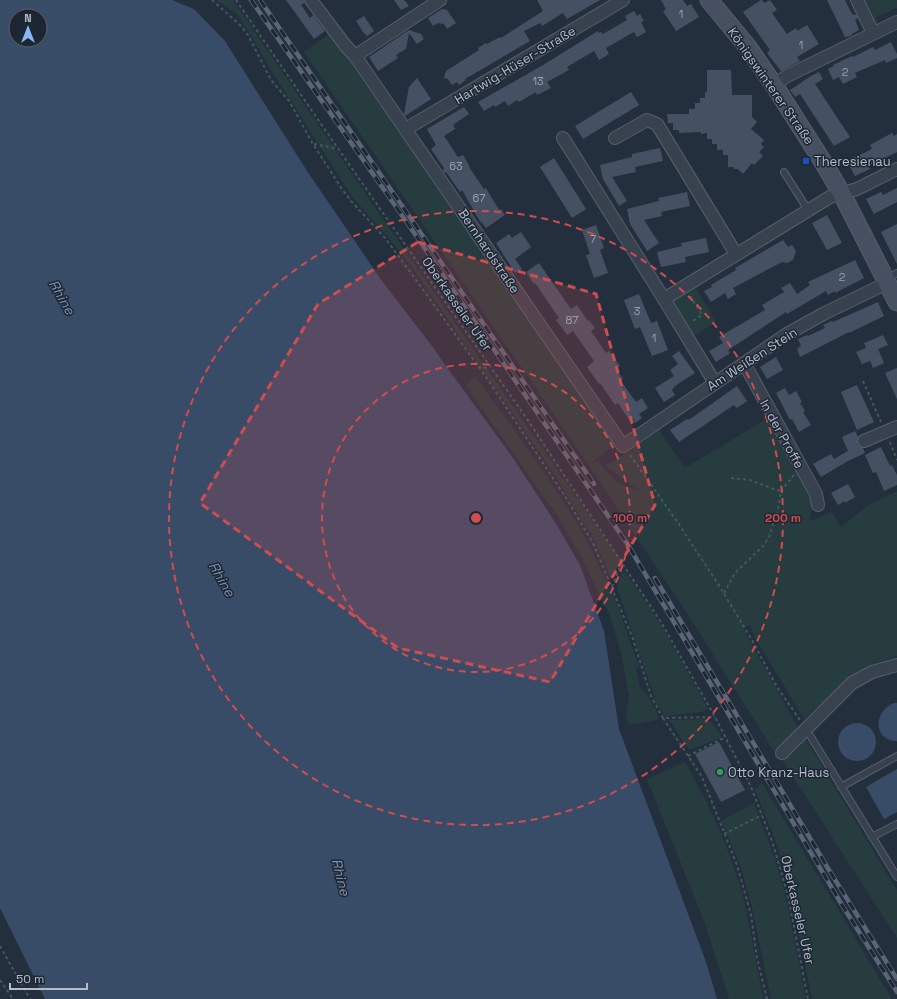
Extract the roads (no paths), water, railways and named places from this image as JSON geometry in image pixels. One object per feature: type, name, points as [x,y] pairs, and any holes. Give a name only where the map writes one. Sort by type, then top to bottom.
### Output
[{"type":"main road","name":"Königswinterer Straße","points":[[709,0],[746,46],[774,85],[823,162],[890,279],[897,302]]},
{"type":"street","name":"Bernhardstraße","points":[[311,0],[355,56],[623,446]]},
{"type":"street","points":[[355,56],[440,0]]},
{"type":"street","name":"Hartwig-Hüser-Straße","points":[[406,129],[624,0]]},
{"type":"street","points":[[857,0],[873,33]]},
{"type":"street","points":[[774,85],[787,76],[873,33],[896,26]]},
{"type":"street","points":[[615,138],[647,120],[657,124],[736,254]]},
{"type":"street","points":[[563,138],[715,383]]},
{"type":"street","points":[[664,299],[830,197],[856,189],[897,170]]},
{"type":"street","name":"Am Weißen Stein","points":[[623,446],[787,334],[890,279]]},
{"type":"street","name":"In der Proffe","points":[[744,363],[816,494],[818,504]]},
{"type":"street","points":[[864,441],[897,427]]},
{"type":"street","points":[[782,753],[852,683],[872,672],[897,664]]},
{"type":"lane","points":[[784,172],[808,210]]},
{"type":"lane","points":[[806,729],[896,874]]},
{"type":"lane","points":[[842,787],[897,756]]},
{"type":"lane","points":[[872,837],[897,824]]},
{"type":"water","name":"Rhine","points":[[0,0],[172,0],[194,9],[225,41],[307,171],[382,281],[432,346],[511,455],[555,522],[580,565],[604,631],[619,729],[706,962],[717,999],[45,999],[0,908]]},
{"type":"water","points":[[897,703],[897,741],[889,740],[884,736],[880,731],[879,725],[879,719],[882,713],[887,707]]},
{"type":"water","points":[[853,723],[861,723],[868,726],[873,731],[876,742],[873,753],[868,758],[861,761],[853,761],[846,758],[841,753],[838,746],[838,738],[841,731],[846,726]]},
{"type":"water","points":[[897,769],[897,812],[884,819],[866,787]]},
{"type":"railway","points":[[251,0],[408,224],[628,545],[842,905],[897,992]]},
{"type":"railway","points":[[260,0],[594,484]]},
{"type":"railway","points":[[655,578],[829,870],[897,979]]},
{"type":"place","name":"Theresienau","points":[[806,161]]},
{"type":"place","name":"Otto Kranz-Haus","points":[[720,772]]}]
